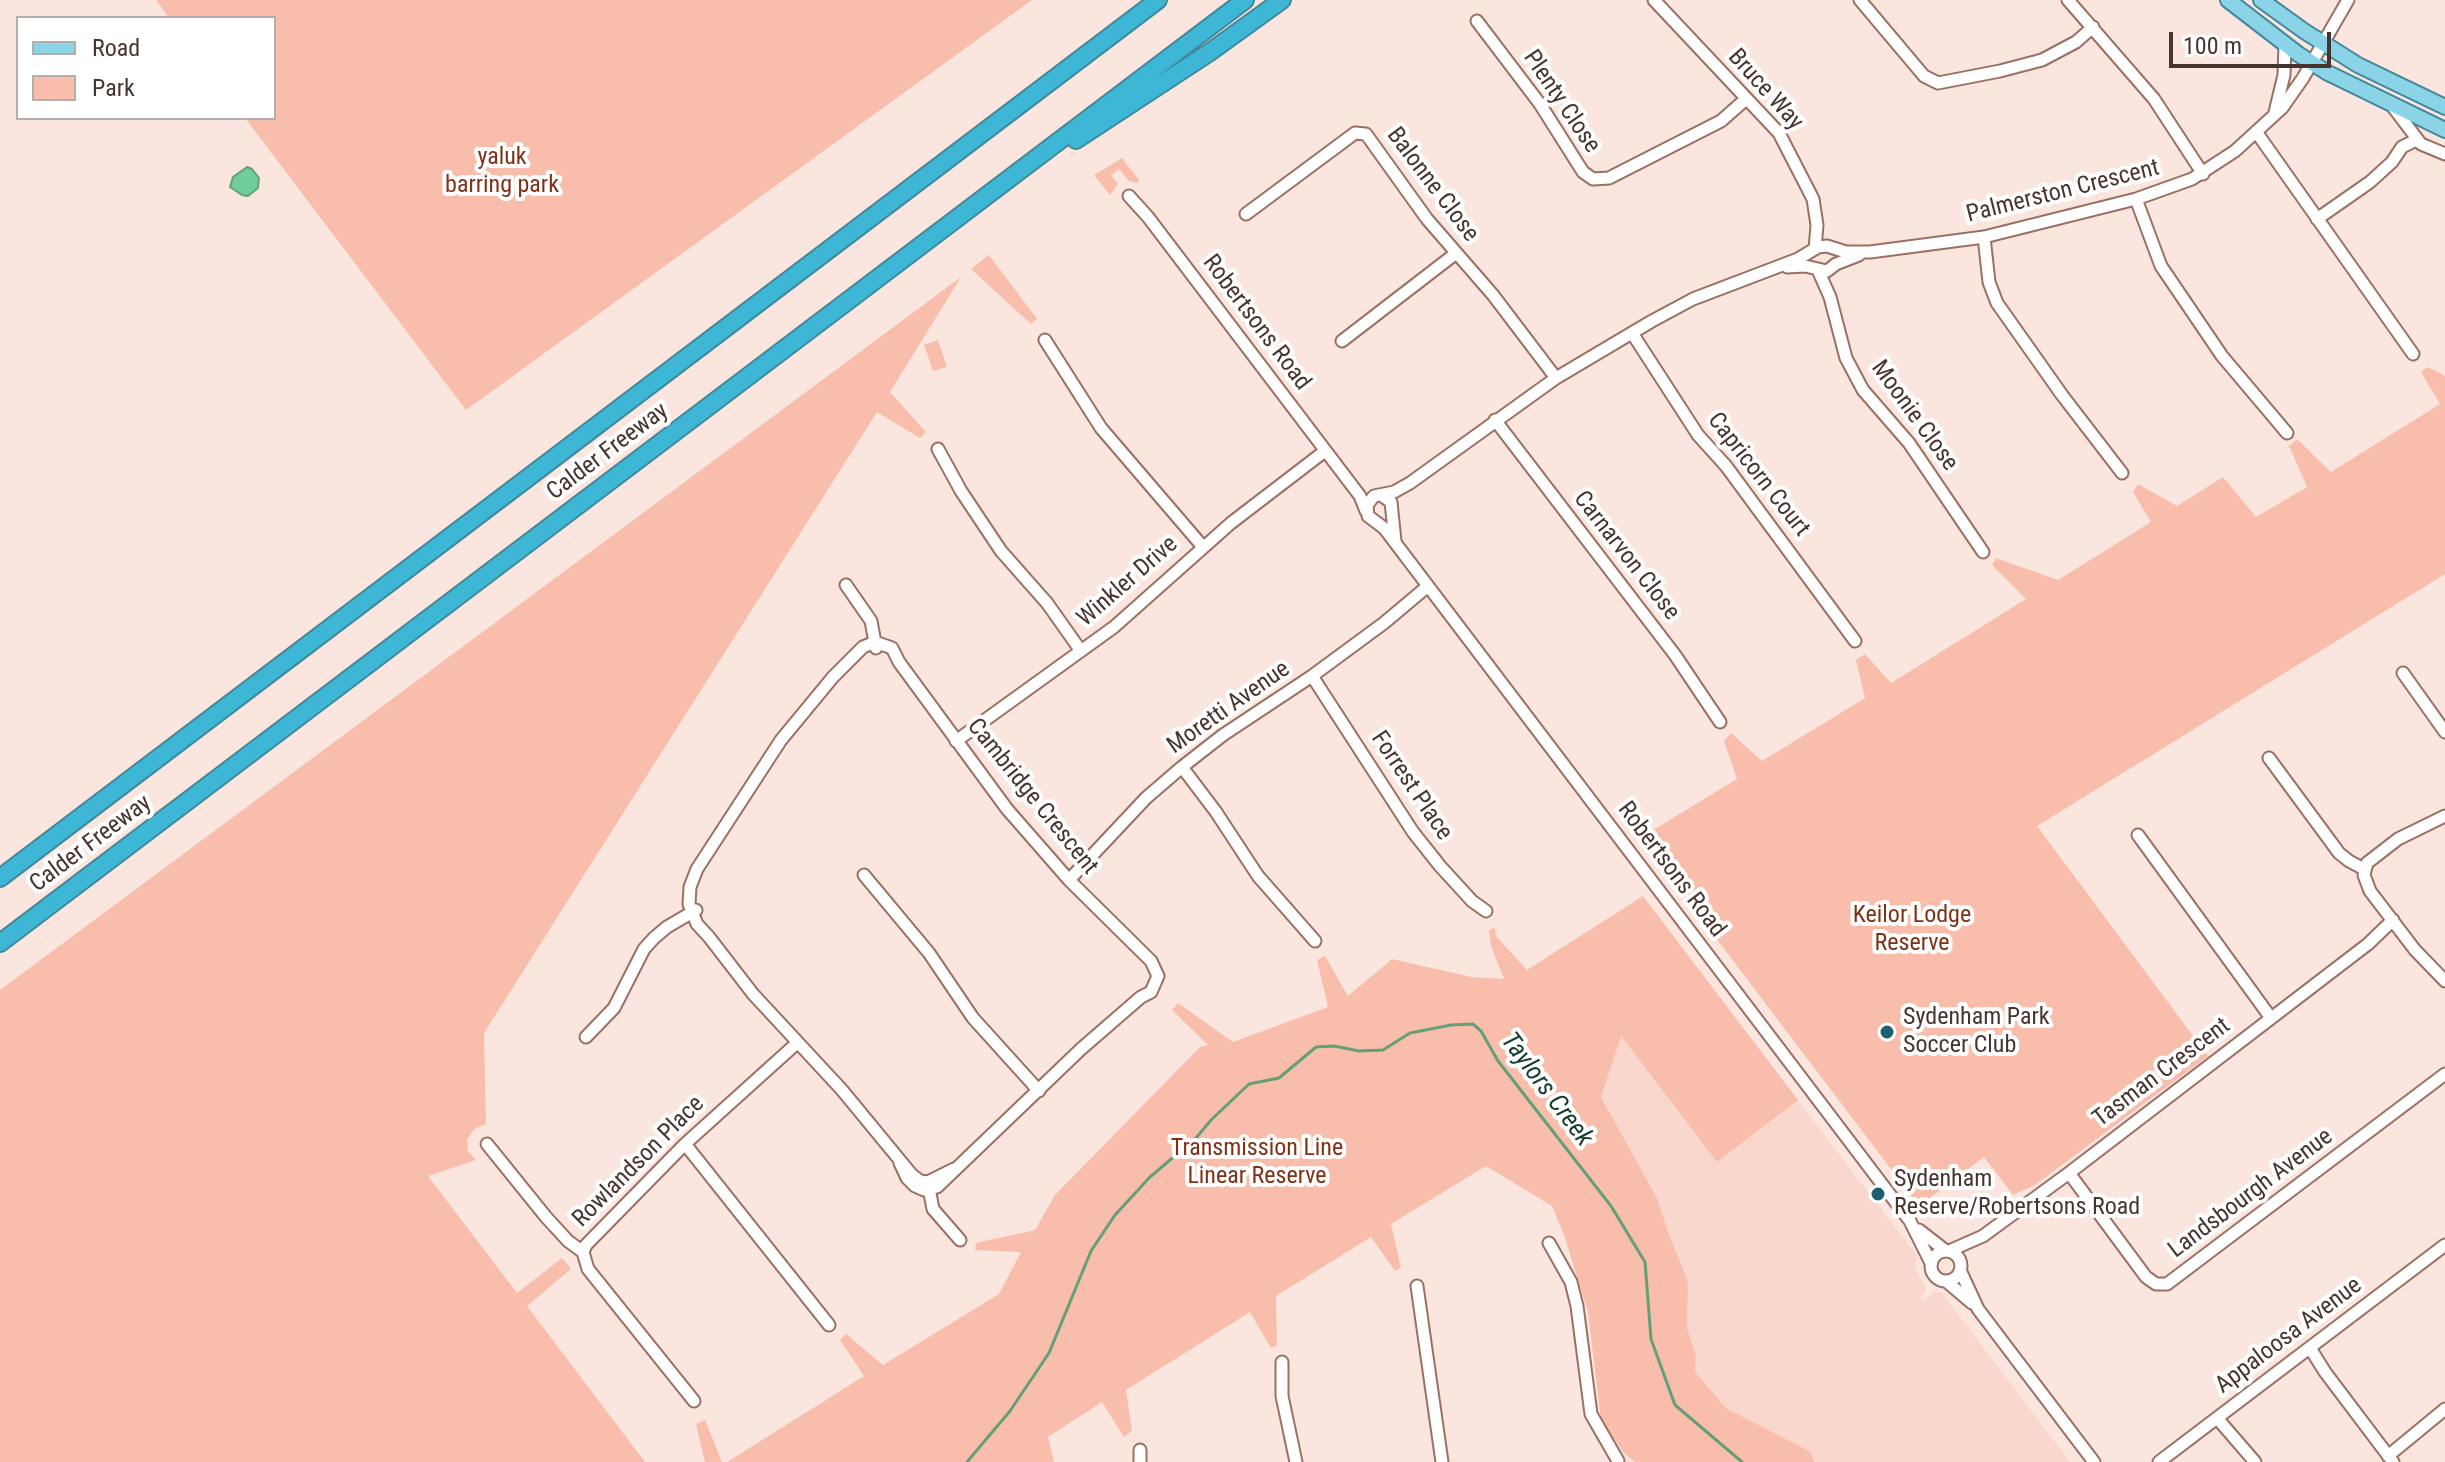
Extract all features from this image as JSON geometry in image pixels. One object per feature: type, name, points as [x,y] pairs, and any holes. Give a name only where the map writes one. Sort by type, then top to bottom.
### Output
[{"type":"highway","points":[[1110,36],[1151,0]]},
{"type":"highway","name":"Calder Freeway","points":[[0,878],[1158,0]]},
{"type":"highway","name":"Calder Freeway","points":[[0,943],[1245,0]]},
{"type":"highway","points":[[855,295],[1282,0]]},
{"type":"main road","points":[[2228,0],[2312,63],[2392,106],[2445,130]]},
{"type":"main road","points":[[2261,0],[2358,65],[2445,107]]},
{"type":"street","name":"Bruce Way","points":[[1654,0],[1779,133],[1813,199],[1817,225],[1814,251]]},
{"type":"street","points":[[1860,0],[1924,76],[1938,83],[2042,60],[2076,42],[2093,27]]},
{"type":"street","points":[[2068,0],[2154,99],[2203,174]]},
{"type":"street","name":"Palmerston Crescent","points":[[1832,249],[1870,252],[1984,237],[2158,193],[2203,174],[2257,133],[2290,98],[2348,0]]},
{"type":"street","name":"Plenty Close","points":[[1477,21],[1540,104],[1583,172],[1593,179],[1609,178],[1721,121],[1746,99]]},
{"type":"street","points":[[2273,116],[2284,75],[2285,45]]},
{"type":"street","points":[[2392,106],[2416,140],[2445,154]]},
{"type":"street","name":"Balonne Close","points":[[1246,214],[1355,133],[1370,137],[1427,219],[1493,295],[1556,378]]},
{"type":"street","points":[[2257,133],[2413,354]]},
{"type":"street","points":[[2317,219],[2370,182],[2392,162],[2402,147],[2416,140]]},
{"type":"street","name":"Robertsons Road","points":[[1129,196],[1910,1221],[1930,1261]]},
{"type":"street","points":[[2136,199],[2161,266],[2222,356],[2287,433]]},
{"type":"street","name":"Bruce Way","points":[[1817,225],[1832,249]]},
{"type":"street","points":[[1984,237],[1989,282],[1997,303],[2122,473]]},
{"type":"street","points":[[1410,483],[1383,521],[1371,516],[1368,501],[1410,483],[1556,378],[1632,333],[1693,299],[1774,269],[1823,246],[1832,249],[1837,256],[1835,266],[1827,271],[1774,269]]},
{"type":"street","points":[[1814,251],[1811,261],[1816,269]]},
{"type":"street","name":"Palmerston Crescent","points":[[1835,266],[1870,252]]},
{"type":"street","points":[[1342,341],[1455,254]]},
{"type":"street","name":"Moonie Close","points":[[1830,297],[1835,266]]},
{"type":"street","name":"Moonie Close","points":[[1816,269],[1830,297],[1846,358],[1863,390],[1909,443],[1983,552]]},
{"type":"street","name":"Capricorn Court","points":[[1632,333],[1698,435],[1726,466],[1855,641]]},
{"type":"street","points":[[1045,340],[1101,428],[1203,547]]},
{"type":"street","name":"Carnarvon Close","points":[[1495,420],[1675,655],[1720,722]]},
{"type":"street","points":[[938,449],[961,491],[1001,551],[1047,603],[1081,651]]},
{"type":"street","name":"Winkler Drive","points":[[956,741],[1114,627],[1203,547],[1325,451]]},
{"type":"street","points":[[1346,479],[1388,499],[1391,510]]},
{"type":"street","name":"Robertsons Road","points":[[1391,510],[1397,545]]},
{"type":"street","points":[[846,585],[871,621],[876,645],[852,659],[794,722],[710,853],[695,887],[694,911],[709,937],[753,994],[850,1100],[900,1163],[928,1186],[936,1215],[960,1240]]},
{"type":"street","name":"Moretti Avenue","points":[[1069,880],[1146,798],[1182,767],[1223,735],[1312,676],[1428,586]]},
{"type":"street","name":"Cambridge Crescent","points":[[876,645],[899,662],[1007,809],[1069,880],[1140,952],[1154,976],[1141,997],[954,1169],[928,1186]]},
{"type":"street","points":[[2403,673],[2445,732]]},
{"type":"street","name":"Forrest Place","points":[[1312,676],[1413,832],[1472,901],[1486,911]]},
{"type":"street","points":[[2269,758],[2339,853],[2364,869]]},
{"type":"street","points":[[1182,767],[1258,876],[1315,941]]},
{"type":"street","points":[[2445,816],[2398,839],[2367,863],[2364,869],[2366,884],[2415,950],[2445,981]]},
{"type":"street","points":[[2138,835],[2271,1018]]},
{"type":"street","points":[[864,875],[929,953],[973,1018],[1039,1091]]},
{"type":"street","points":[[586,1037],[614,1008],[644,949],[667,927],[694,911]]},
{"type":"street","name":"Tasman Crescent","points":[[1948,1251],[1983,1236],[2396,923]]},
{"type":"street","name":"Rowlandson Place","points":[[694,1401],[588,1269],[583,1252],[586,1245],[685,1144],[797,1043]]},
{"type":"street","name":"Landsbourgh Avenue","points":[[2069,1173],[2146,1277],[2156,1284],[2167,1284],[2445,1074]]},
{"type":"street","points":[[487,1144],[546,1217],[583,1252]]},
{"type":"street","points":[[685,1144],[829,1325]]},
{"type":"street","name":"Robertsons Road","points":[[1910,1221],[1948,1251]]},
{"type":"street","name":"Tasman Crescent","points":[[1960,1268],[1983,1236]]},
{"type":"street","points":[[1549,1243],[1571,1282],[1577,1306],[1591,1414],[1618,1462]]},
{"type":"street","name":"Appaloosa Avenue","points":[[2159,1462],[2445,1245]]},
{"type":"street","points":[[1978,1309],[1957,1257],[1948,1251],[1937,1254],[1930,1261],[1933,1275],[1946,1281],[1978,1309],[2094,1462]]},
{"type":"street","points":[[1946,1281],[1955,1278],[1960,1268]]},
{"type":"street","points":[[1417,1286],[1442,1462]]},
{"type":"street","points":[[2307,1350],[2388,1456],[2445,1409]]},
{"type":"street","points":[[1282,1362],[1282,1396],[1296,1462]]},
{"type":"street","points":[[2220,1416],[2233,1427],[2237,1438],[2255,1462]]},
{"type":"shaded area","points":[[247,167],[259,178],[258,188],[248,196],[230,187],[233,177]]},
{"type":"shaded area","points":[[1702,975],[1917,1256],[1915,1267],[1926,1289],[1921,1299],[1923,1301],[1934,1292],[1942,1293],[2070,1462],[1815,1462],[1809,1451],[1726,1408],[1695,1372],[1696,1355],[1687,1328],[1688,1281],[1658,1200],[1601,1097],[1619,1037]]},
{"type":"green space","name":"yaluk barring park","points":[[156,0],[1032,0],[466,410],[247,120],[276,120],[276,16],[168,16]]},
{"type":"green space","points":[[1122,158],[1139,180],[1138,183],[1129,181],[1119,169],[1111,175],[1118,184],[1110,195],[1094,175]]},
{"type":"green space","points":[[989,255],[1037,319],[1031,324],[971,269]]},
{"type":"green space","points":[[961,277],[890,392],[926,432],[920,438],[877,412],[484,1033],[486,1124],[474,1129],[467,1140],[468,1151],[476,1160],[428,1176],[517,1293],[562,1258],[571,1269],[527,1306],[645,1462],[0,1462],[0,990]]},
{"type":"green space","points":[[938,340],[947,367],[933,371],[924,345]]},
{"type":"green space","name":"Keilor Lodge Reserve","points":[[2428,367],[2445,376],[2445,574],[2037,826],[2208,1056],[2035,1185],[2013,1195],[1984,1157],[1919,1206],[1640,838],[1737,779],[1724,741],[1731,733],[1762,761],[1865,698],[1856,660],[1865,654],[1891,683],[2026,599],[1992,565],[1996,558],[2058,580],[2151,522],[2133,492],[2138,484],[2177,506],[2223,477],[2256,517],[2307,487],[2289,446],[2297,439],[2331,472],[2440,404],[2421,372]]},
{"type":"green space","name":"Transmission Line Linear Reserve","points":[[1643,896],[1798,1100],[1717,1162],[1621,1036],[1601,1097],[1658,1200],[1688,1281],[1687,1328],[1696,1355],[1695,1372],[1726,1408],[1809,1451],[1815,1462],[1635,1462],[1624,1453],[1601,1420],[1588,1312],[1552,1206],[1486,1166],[1391,1224],[1401,1268],[1395,1271],[1371,1237],[1276,1296],[1277,1345],[1271,1348],[1250,1312],[1126,1390],[1132,1431],[1124,1437],[1102,1402],[1048,1437],[1054,1462],[727,1462],[864,1376],[840,1340],[846,1334],[883,1365],[999,1294],[1021,1252],[975,1250],[976,1243],[1035,1230],[1055,1195],[1200,1047],[1208,1045],[1172,1010],[1178,1003],[1233,1042],[1328,1007],[1317,960],[1325,956],[1348,996],[1392,959],[1471,977],[1504,979],[1491,946],[1489,930],[1495,928],[1496,936],[1527,970]]},
{"type":"green space","points":[[705,1420],[722,1462],[705,1462],[696,1424]]},
{"type":"waterway","name":"Taylors Creek","points":[[967,1462],[1010,1411],[1049,1353],[1091,1251],[1115,1215],[1150,1177],[1196,1138],[1249,1084],[1279,1078],[1316,1047],[1383,1050],[1410,1033],[1473,1024],[1481,1031],[1498,1061],[1611,1206],[1645,1262],[1651,1339],[1675,1405],[1742,1462]]},
{"type":"place","name":"Sydenham Park Soccer Club","points":[[1887,1032]]},
{"type":"place","name":"Sydenham Reserve/Robertsons Road","points":[[1878,1194]]}]
